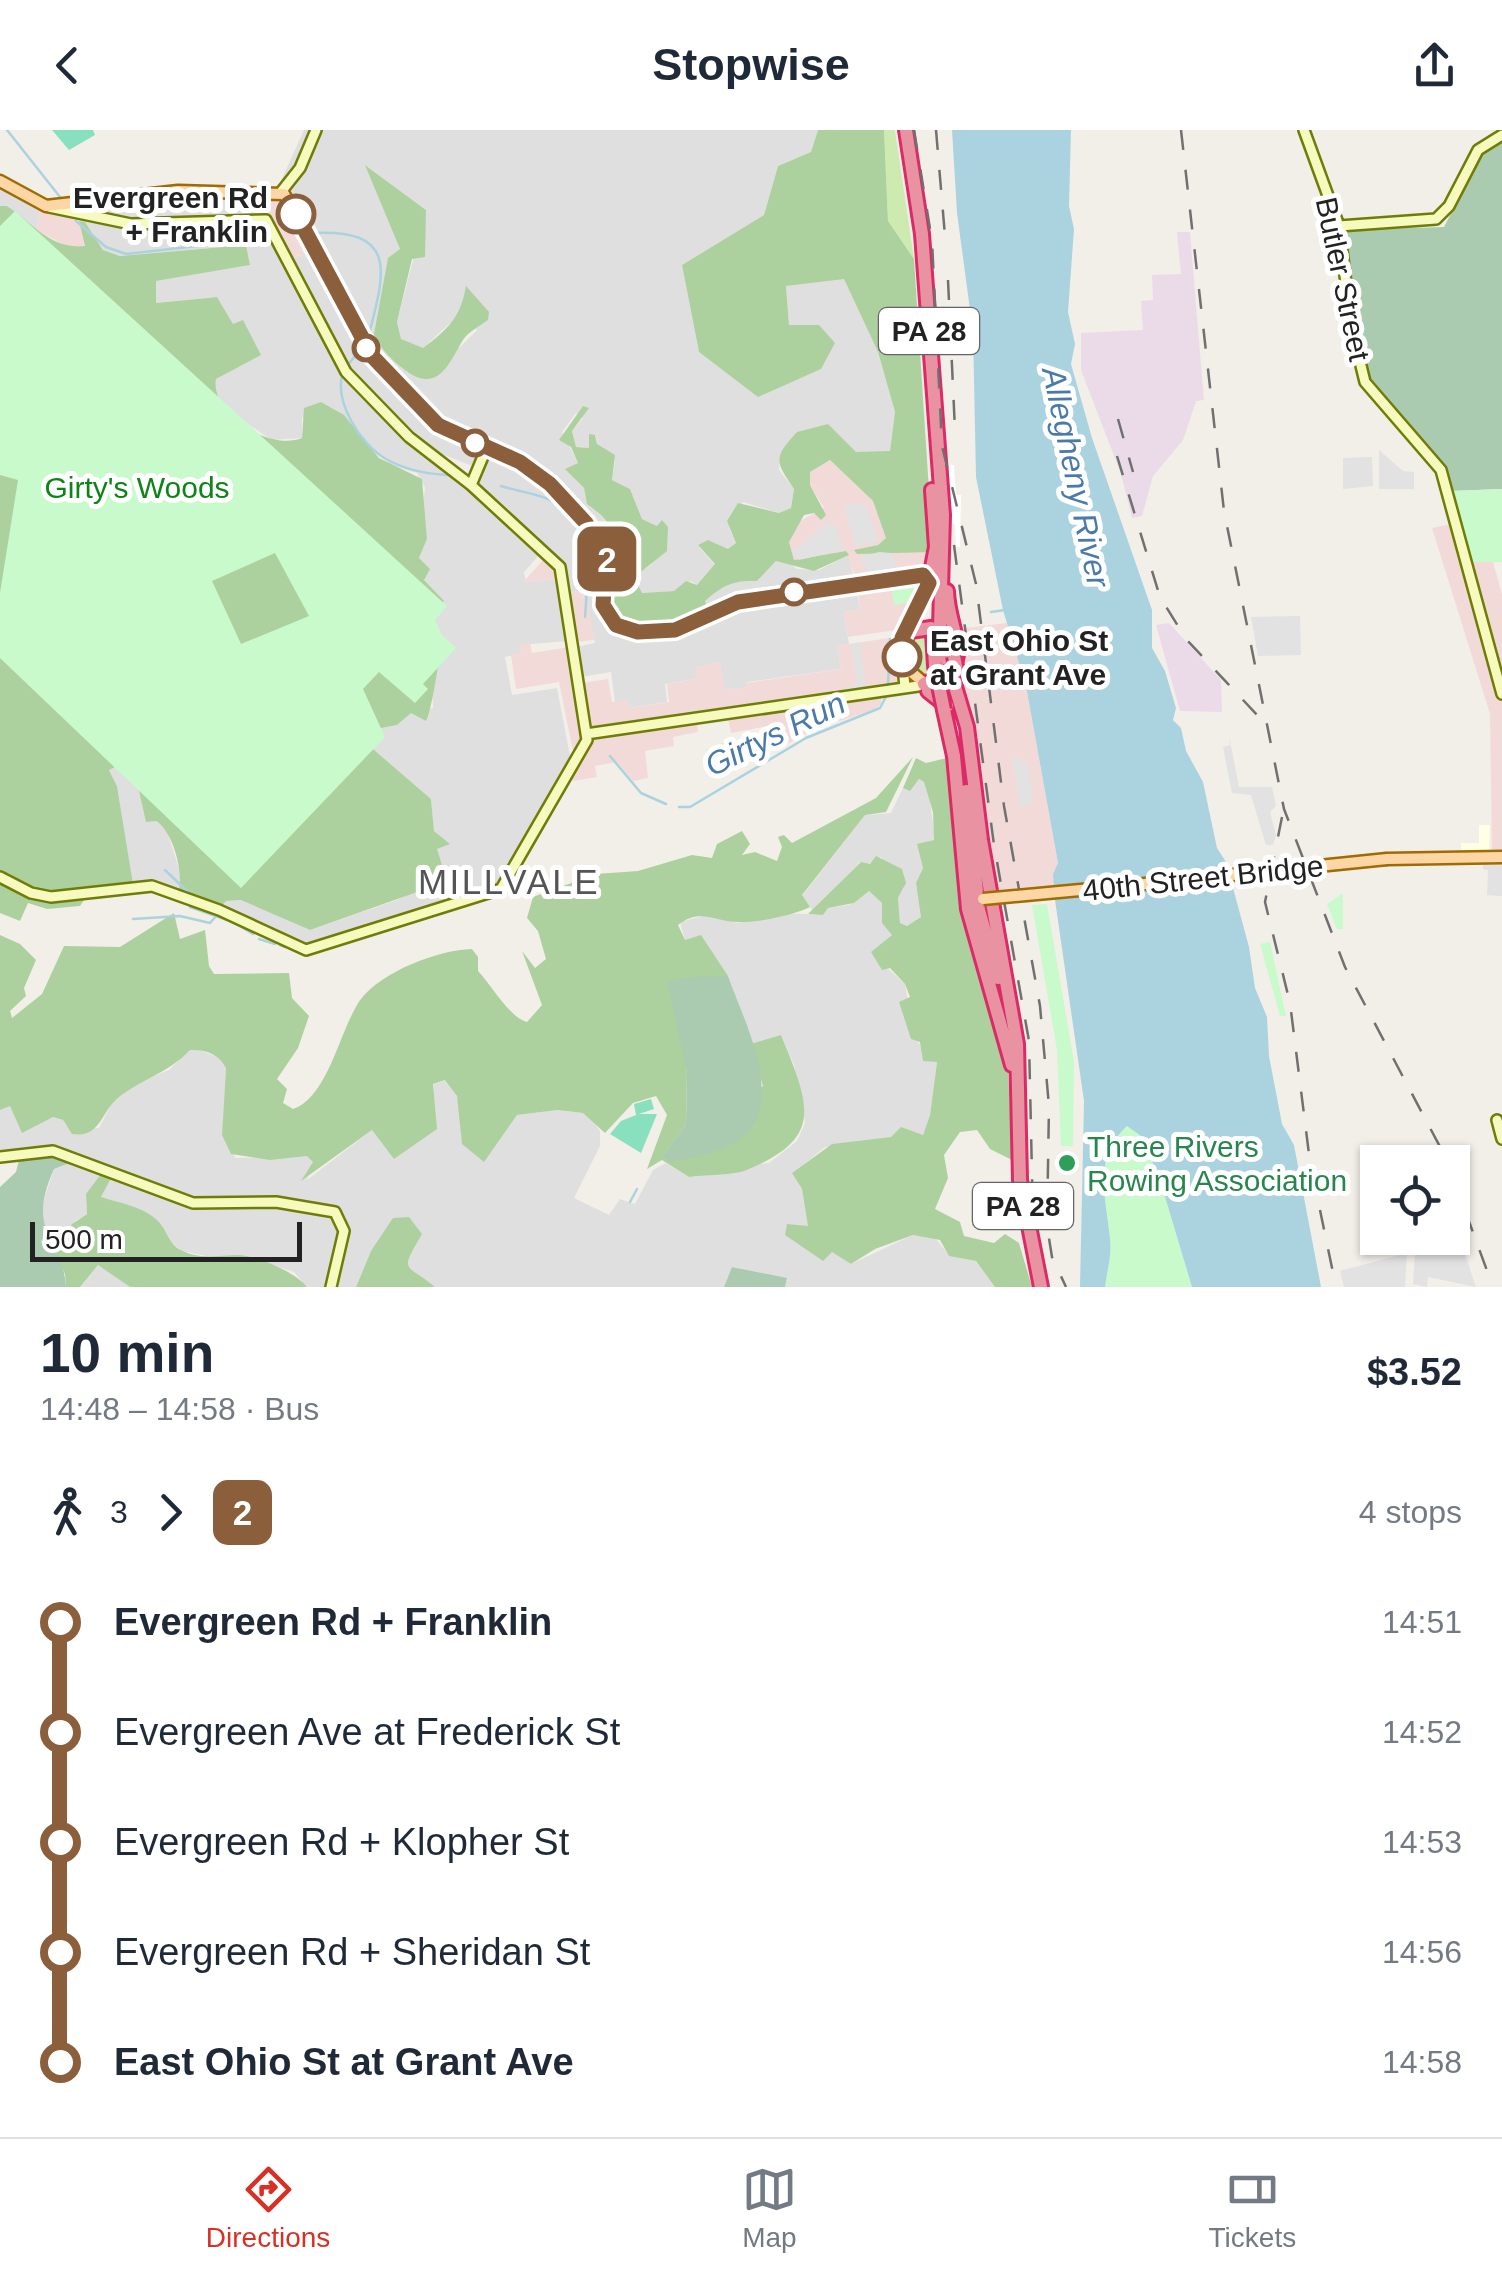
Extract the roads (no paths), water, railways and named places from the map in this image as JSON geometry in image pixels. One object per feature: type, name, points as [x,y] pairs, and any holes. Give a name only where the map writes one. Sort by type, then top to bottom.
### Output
[{"type":"highway","name":"PA 28","points":[[903,130],[920,270],[940,538],[934,631],[967,726],[1012,1040],[1016,1182],[1038,1287]]},
{"type":"highway","name":"PA 28","points":[[903,130],[922,234],[944,534],[934,631]]},
{"type":"highway","points":[[928,579],[935,564],[931,457]]},
{"type":"highway","points":[[944,534],[948,607],[959,658],[923,687],[945,702],[953,722],[962,780],[968,876]]},
{"type":"highway","points":[[918,614],[934,631]]},
{"type":"highway","points":[[910,631],[934,631]]},
{"type":"highway","name":"PA 28","points":[[948,667],[946,704],[968,909],[1012,1040]]},
{"type":"highway","points":[[946,704],[960,735],[978,900],[1012,1040]]},
{"type":"highway","points":[[958,814],[968,876],[978,900]]},
{"type":"main road","points":[[0,181],[46,206],[178,191],[281,192],[364,345],[438,425],[520,462],[550,484],[586,523],[606,557],[604,610],[616,625],[630,631],[686,627],[728,606],[753,599],[928,579]]},
{"type":"main road","points":[[923,687],[909,666],[910,631],[928,579]]},
{"type":"main road","points":[[928,579],[902,638],[903,664],[923,687],[946,704]]},
{"type":"main road","name":"40th Street Bridge","points":[[978,900],[1435,855],[1502,858]]},
{"type":"street","points":[[281,192],[300,168],[316,130]]},
{"type":"street","name":"Butler Street","points":[[1304,130],[1339,226],[1352,325],[1365,382],[1440,470],[1502,694]]},
{"type":"street","points":[[1339,226],[1436,219],[1449,206],[1478,150],[1502,135]]},
{"type":"street","points":[[0,877],[31,893],[50,897],[152,886],[219,910],[306,950],[501,889],[587,737],[560,568],[471,485],[409,436],[344,370],[266,220],[131,224],[46,206]]},
{"type":"street","points":[[248,221],[274,237]]},
{"type":"street","points":[[471,485],[487,448]]},
{"type":"street","points":[[903,664],[905,688]]},
{"type":"street","points":[[587,737],[923,687]]},
{"type":"street","points":[[1497,1120],[1502,1139]]},
{"type":"street","points":[[0,1157],[53,1151],[193,1203],[276,1202],[335,1212],[344,1231],[332,1287]]},
{"type":"water","name":"Allegheny River","points":[[952,130],[1071,130],[1069,206],[1074,229],[1068,312],[1075,344],[1071,364],[1092,438],[1152,610],[1152,648],[1165,671],[1176,708],[1173,720],[1181,728],[1186,751],[1203,782],[1217,848],[1226,862],[1249,947],[1255,988],[1267,1017],[1269,1056],[1282,1124],[1294,1145],[1321,1287],[1192,1287],[1163,1190],[1153,1170],[1152,1154],[1141,1136],[1127,1126],[1116,1139],[1105,1165],[1110,1257],[1105,1287],[1080,1287],[1084,1101],[1055,900],[1053,874],[1058,863],[1026,686],[1003,610],[976,477],[973,332],[957,213]]},
{"type":"waterway","name":"Girtys Run","points":[[7,130],[60,197]]},
{"type":"waterway","name":"Girtys Run","points":[[76,221],[106,247],[126,254],[269,238]]},
{"type":"waterway","name":"Girtys Run","points":[[312,233],[341,233],[361,238],[373,247],[381,276],[368,338]]},
{"type":"waterway","name":"Girtys Run","points":[[347,366],[364,345]]},
{"type":"waterway","name":"Girtys Run","points":[[343,373],[346,409],[367,444],[401,466],[448,475]]},
{"type":"waterway","name":"Girtys Run","points":[[501,486],[547,499],[570,517],[585,558],[585,617]]},
{"type":"waterway","name":"Girtys Run","points":[[991,612],[1005,610]]},
{"type":"waterway","name":"Girtys Run","points":[[888,685],[890,639]]},
{"type":"waterway","name":"Girtys Run","points":[[679,807],[690,807],[806,738],[880,708],[888,693]]},
{"type":"waterway","name":"Girtys Run","points":[[610,756],[641,793],[666,804]]},
{"type":"waterway","points":[[165,870],[189,893]]},
{"type":"waterway","points":[[190,907],[227,920]]},
{"type":"waterway","points":[[133,919],[180,916],[210,923],[217,915]]},
{"type":"waterway","points":[[233,922],[253,934]]},
{"type":"waterway","points":[[259,939],[275,944]]},
{"type":"waterway","points":[[280,945],[285,947]]},
{"type":"waterway","points":[[630,1202],[637,1189]]},
{"type":"railway","points":[[914,130],[932,241],[942,446],[976,584],[1004,806],[1040,1006],[1049,1106],[1047,1226],[1052,1257],[1066,1287]]},
{"type":"railway","points":[[936,130],[945,236]]},
{"type":"railway","points":[[1181,130],[1224,511],[1284,809],[1345,967],[1439,1145]]},
{"type":"railway","points":[[948,280],[955,430]]},
{"type":"railway","points":[[1118,419],[1133,472]]},
{"type":"railway","points":[[1117,456],[1160,597],[1186,639],[1259,717]]},
{"type":"railway","points":[[954,545],[994,845],[1029,1041],[1033,1219]]},
{"type":"railway","points":[[1282,817],[1265,902],[1290,1003],[1310,1162],[1336,1287]]},
{"type":"railway","points":[[1470,1224],[1493,1287]]},
{"type":"place","name":"Evergreen Rd + Franklin","points":[[296,214]]},
{"type":"place","name":"East Ohio St at Grant Ave","points":[[902,657]]},
{"type":"place","name":"Three Rivers Rowing Association","points":[[1067,1163]]},
{"type":"district","name":"MILLVALE","points":[[509,881]]},
{"type":"park label","name":"Girty's Woods","points":[[137,487]]}]
